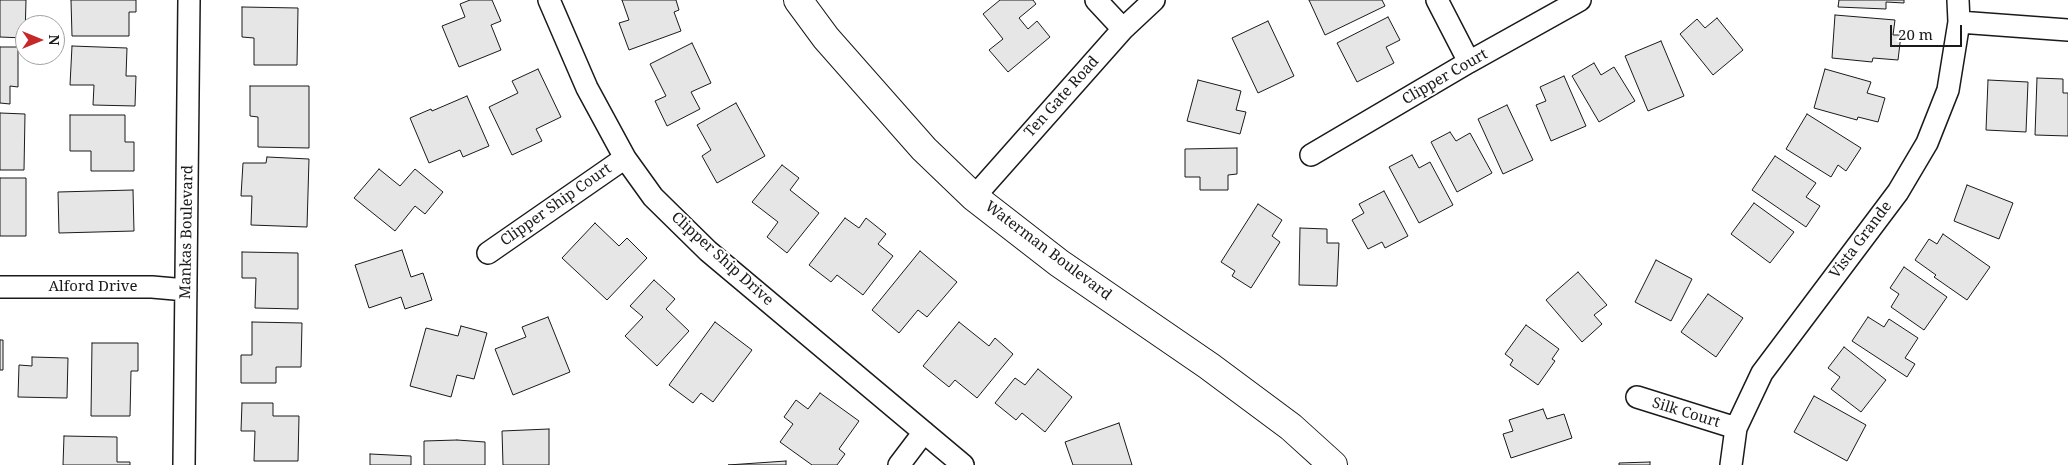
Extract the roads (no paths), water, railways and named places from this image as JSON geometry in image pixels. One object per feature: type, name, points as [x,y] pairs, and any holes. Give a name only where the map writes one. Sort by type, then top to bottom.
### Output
[{"type":"main road","name":"Waterman Boulevard","points":[[798,0],[826,38],[924,149],[974,197],[1059,263],[1208,366],[1283,421],[1333,465]]},
{"type":"street","name":"Mankas Boulevard","points":[[184,465],[189,0]]},
{"type":"street","name":"Clipper Ship Drive","points":[[549,0],[587,88],[625,158],[654,197],[708,251],[962,465]]},
{"type":"street","points":[[1096,0],[1123,29]]},
{"type":"street","name":"Ten Gate Road","points":[[974,197],[1123,29],[1154,0]]},
{"type":"street","points":[[1437,0],[1469,62]]},
{"type":"street","name":"Clipper Court","points":[[1311,155],[1469,62],[1580,0]]},
{"type":"street","name":"Vista Grande","points":[[1731,465],[1736,428],[1762,373],[1898,192],[1926,143],[1948,90],[1959,22],[1958,0]]},
{"type":"street","points":[[1959,22],[2068,30]]},
{"type":"street","name":"Clipper Ship Court","points":[[488,253],[625,158]]},
{"type":"street","name":"Alford Drive","points":[[0,287],[186,290]]},
{"type":"street","name":"Silk Court","points":[[1637,397],[1736,428]]},
{"type":"street","points":[[899,465],[924,432]]}]
